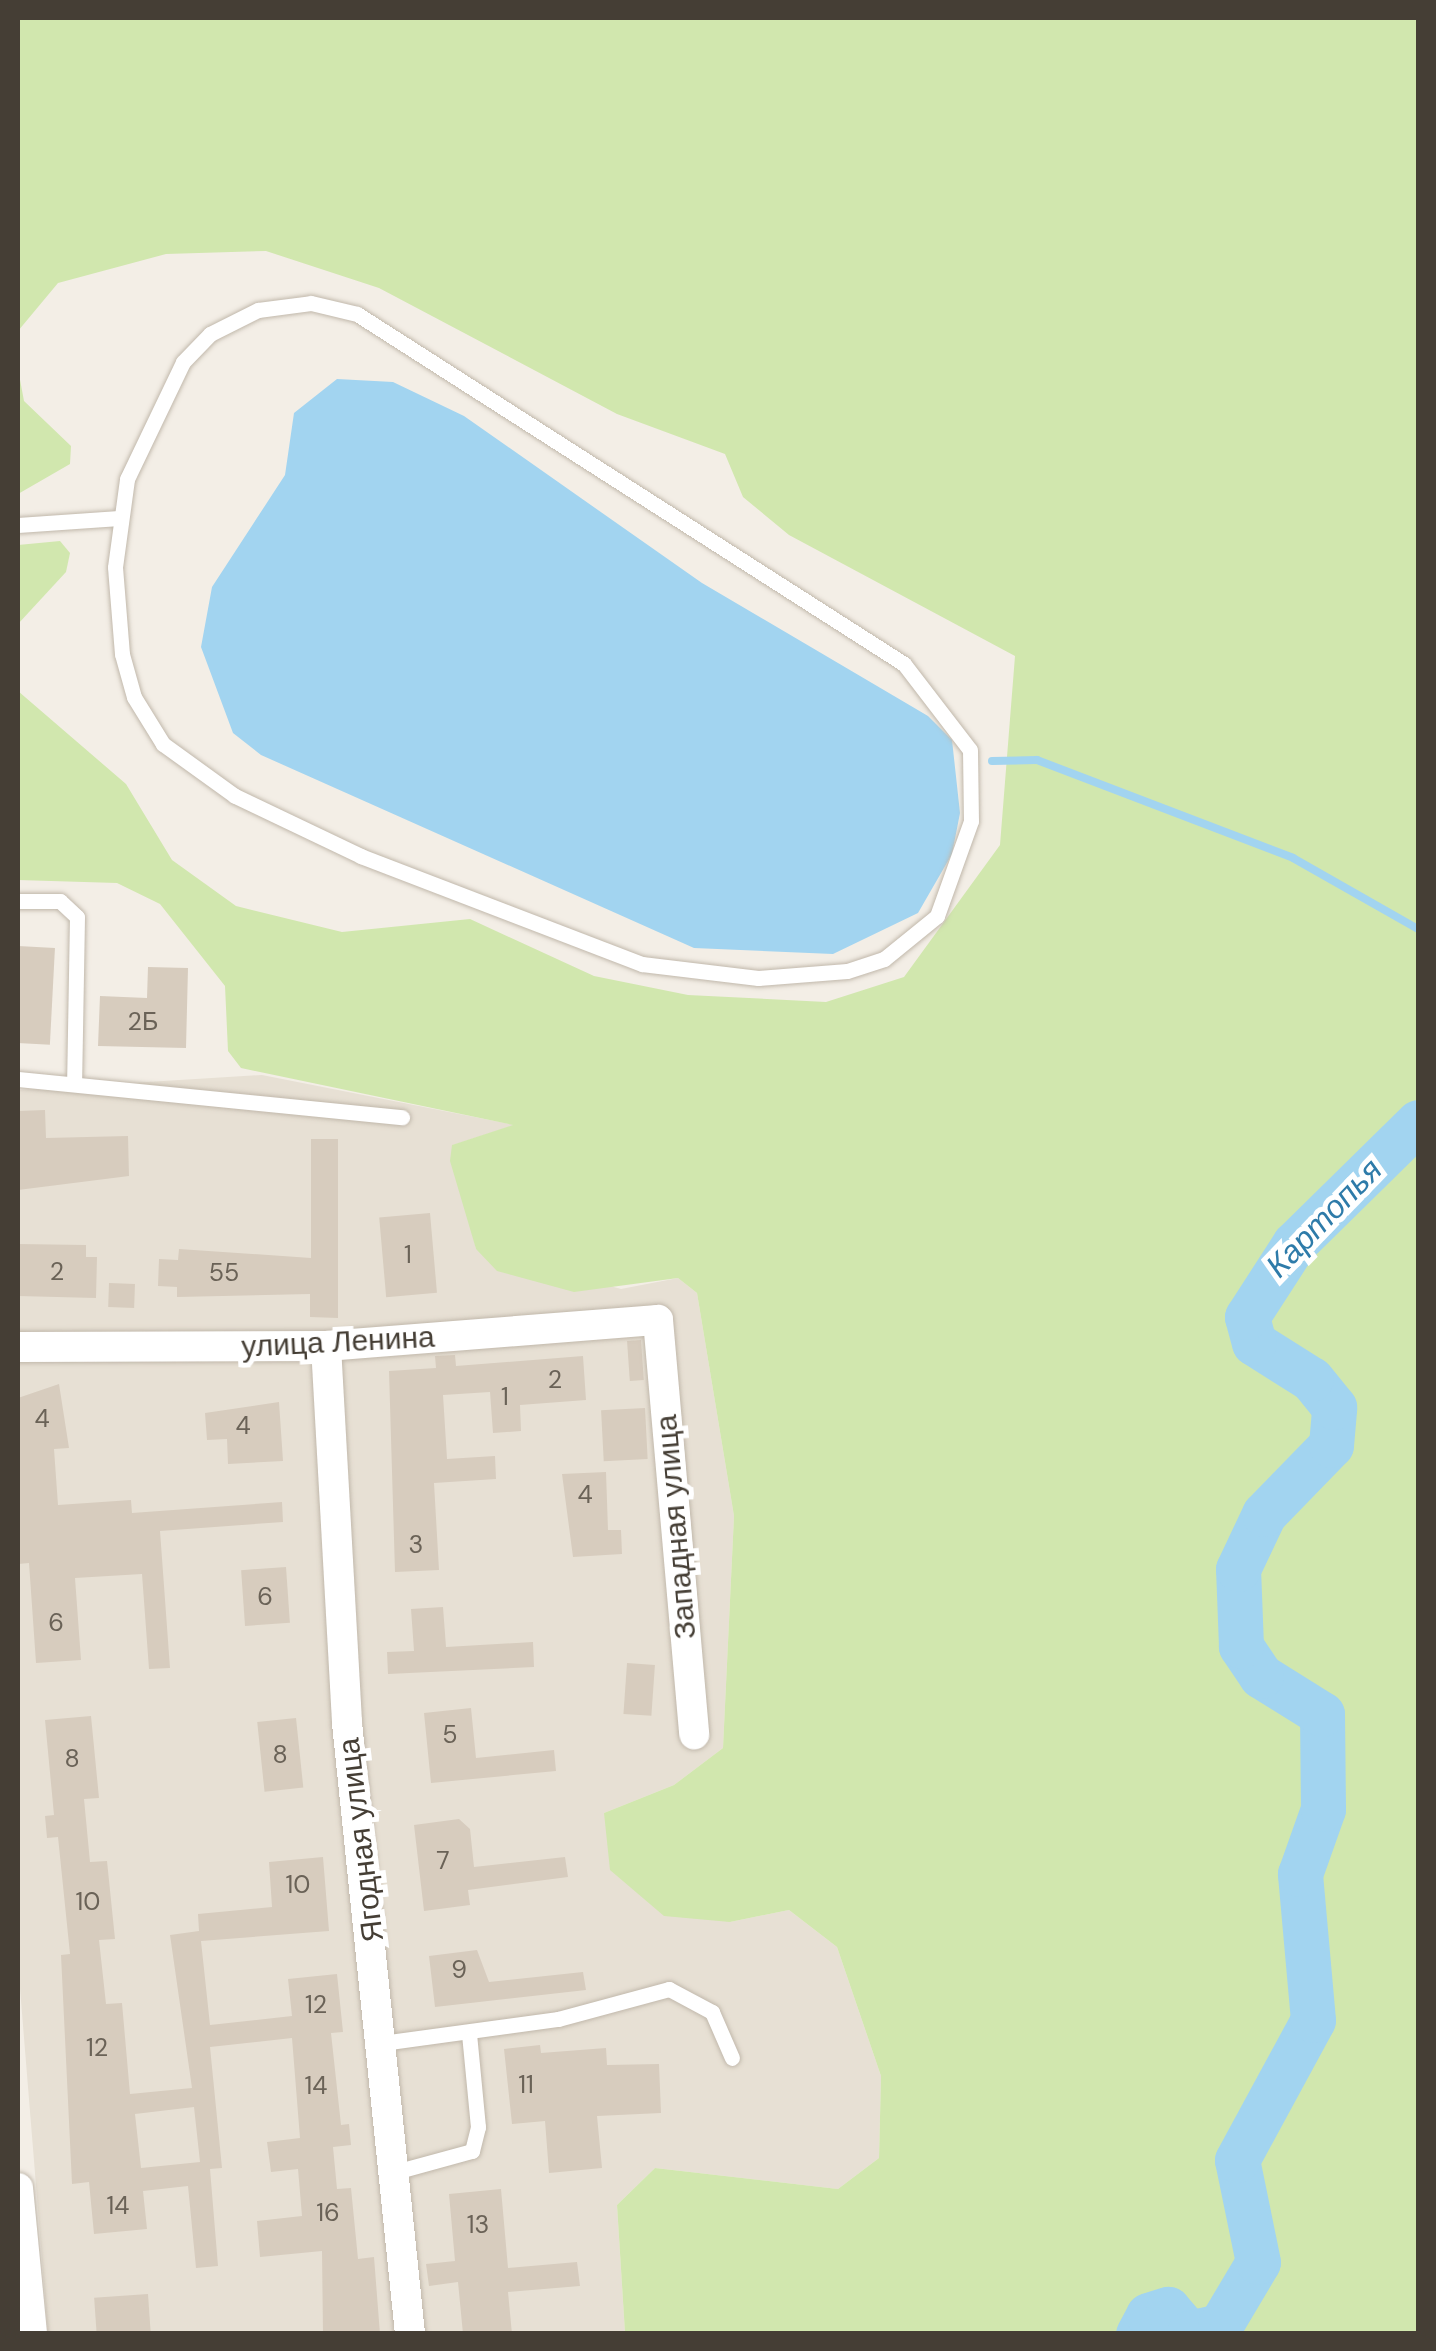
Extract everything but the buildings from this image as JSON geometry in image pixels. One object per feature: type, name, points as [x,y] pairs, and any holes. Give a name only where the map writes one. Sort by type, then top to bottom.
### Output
[{"type":"street","name":"улица Ленина","points":[[18,1347],[326,1346],[658,1320]]},
{"type":"street","name":"Западная улица","points":[[658,1320],[694,1734]]},
{"type":"street","name":"Ягодная улица","points":[[326,1346],[341,1647],[410,2334]]},
{"type":"street","points":[[18,2188],[32,2334]]},
{"type":"lane","points":[[311,303],[357,314],[904,664],[970,750],[971,821],[952,888],[937,916],[884,959],[804,978],[758,978],[642,964],[361,856],[236,796],[163,744],[134,698],[122,654],[119,518],[144,434],[183,362],[210,334],[258,310],[311,303]]},
{"type":"lane","points":[[18,524],[119,518]]},
{"type":"lane","points":[[18,901],[60,901],[77,917],[74,1083]]},
{"type":"lane","points":[[18,1080],[402,1118]]},
{"type":"lane","points":[[382,2043],[469,2034],[669,1989],[712,2012],[732,2058]]},
{"type":"lane","points":[[395,2172],[472,2152],[478,2126],[469,2034]]},
{"type":"shaded area","points":[[262,1075],[515,1125],[453,1145],[476,1249],[621,1289],[678,1278],[697,1293],[734,1516],[723,1748],[674,1785],[604,1813],[730,1922],[789,1910],[837,1947],[881,2076],[879,2158],[838,2189],[655,2168],[617,2205],[625,2333],[48,2333],[18,1964],[18,1090]]},
{"type":"green space","points":[[18,18],[1418,18],[1418,2333],[625,2333],[617,2205],[655,2168],[838,2189],[879,2158],[881,2076],[837,1947],[789,1910],[730,1922],[664,1916],[610,1870],[604,1813],[674,1785],[723,1748],[734,1516],[697,1293],[678,1278],[574,1292],[497,1271],[476,1249],[450,1161],[452,1145],[513,1125],[241,1068],[228,1051],[225,986],[160,904],[117,883],[18,880],[18,691],[126,784],[172,860],[236,906],[342,932],[470,919],[594,976],[688,995],[826,1002],[904,977],[1000,845],[1015,656],[789,535],[743,497],[725,454],[617,414],[379,288],[266,251],[166,254],[58,283],[18,331]]},
{"type":"green space","points":[[18,369],[24,401],[71,446],[70,464],[18,494]]},
{"type":"green space","points":[[60,541],[70,553],[66,572],[18,624],[18,545]]},
{"type":"water","points":[[337,379],[393,382],[464,416],[702,583],[928,716],[952,740],[960,813],[952,854],[918,913],[833,954],[694,948],[261,755],[233,733],[201,647],[212,587],[285,475],[294,413]]},
{"type":"waterway","points":[[992,761],[1037,760],[1293,858],[1418,929]]},
{"type":"waterway","name":"Картопья","points":[[1138,2334],[1148,2315],[1168,2309],[1189,2333],[1220,2326],[1258,2262],[1237,2160],[1313,2020],[1300,1874],[1323,1809],[1322,1714],[1261,1676],[1241,1646],[1238,1569],[1264,1514],[1331,1445],[1334,1407],[1311,1379],[1254,1343],[1247,1317],[1294,1244],[1418,1122]]}]
